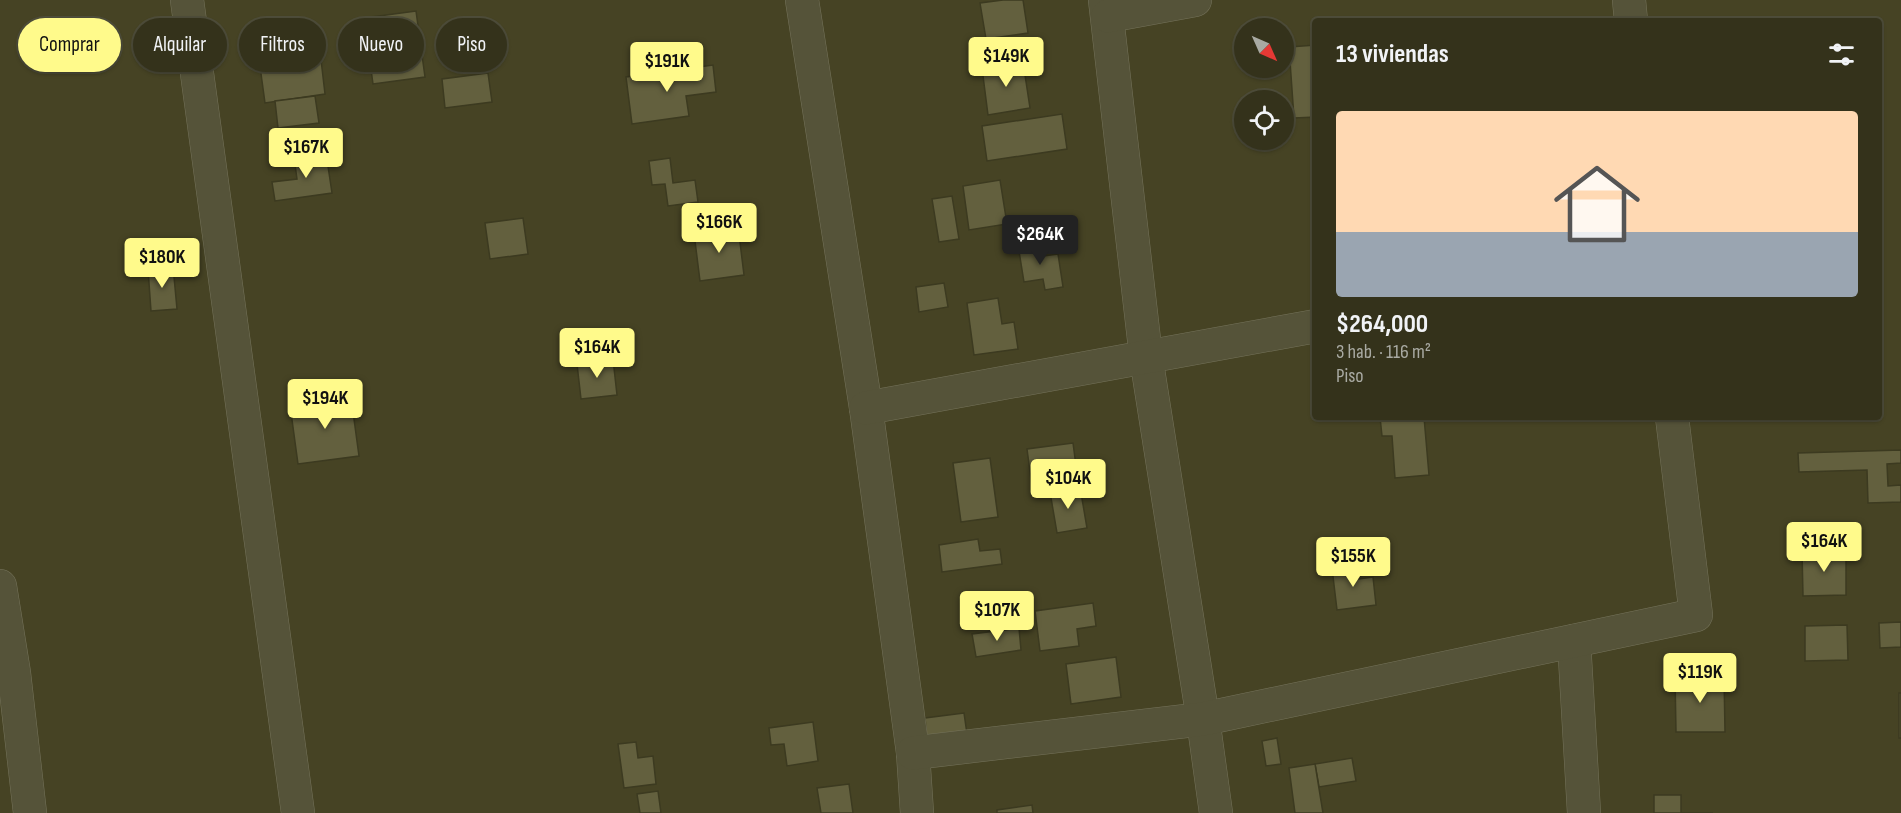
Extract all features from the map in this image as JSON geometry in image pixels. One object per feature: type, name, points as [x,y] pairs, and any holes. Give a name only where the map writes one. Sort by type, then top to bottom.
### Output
[{"type":"street","points":[[187,0],[298,813]]},
{"type":"street","points":[[802,0],[866,408],[913,753],[917,813]]},
{"type":"street","points":[[1195,0],[1106,8],[1146,357],[1216,813]]},
{"type":"street","points":[[1629,0],[1631,18]]},
{"type":"street","points":[[866,408],[1312,327]]},
{"type":"street","points":[[913,753],[1203,719],[1696,615],[1672,420]]},
{"type":"street","points":[[0,586],[7,674],[30,813]]},
{"type":"street","points":[[1574,641],[1584,813]]},
{"type":"building","points":[[1023,0],[1028,33],[986,39],[980,3]]},
{"type":"building","points":[[416,11],[417,18],[364,18]]},
{"type":"building","points":[[1312,45],[1312,117],[1294,118],[1294,90],[1292,90],[1294,47]]},
{"type":"building","points":[[1023,62],[1030,108],[988,115],[982,68]]},
{"type":"building","points":[[713,65],[716,92],[686,96],[689,116],[632,124],[626,77]]},
{"type":"building","points":[[424,70],[425,77],[373,84],[371,72],[424,72]]},
{"type":"building","points":[[261,72],[322,72],[325,94],[265,103]]},
{"type":"building","points":[[488,73],[492,102],[445,108],[442,79]]},
{"type":"building","points":[[315,96],[319,123],[278,128],[275,101]]},
{"type":"building","points":[[1062,114],[1067,149],[987,161],[982,126]]},
{"type":"building","points":[[326,153],[332,193],[275,201],[272,182],[297,179],[294,157]]},
{"type":"building","points":[[670,158],[673,183],[695,180],[698,202],[668,206],[665,184],[652,185],[649,161]]},
{"type":"building","points":[[1000,180],[1007,224],[969,230],[963,186]]},
{"type":"building","points":[[952,196],[959,239],[939,242],[932,199]]},
{"type":"building","points":[[523,218],[528,254],[490,259],[485,223]]},
{"type":"building","points":[[738,226],[744,275],[700,281],[694,233]]},
{"type":"building","points":[[1042,242],[1044,256],[1058,254],[1063,287],[1045,290],[1043,279],[1024,282],[1018,245]]},
{"type":"building","points":[[173,266],[177,309],[151,311],[148,269]]},
{"type":"building","points":[[944,283],[948,307],[919,312],[916,287]]},
{"type":"building","points":[[998,298],[1002,324],[1014,322],[1018,349],[974,355],[967,303]]},
{"type":"building","points":[[613,359],[617,395],[581,399],[577,364]]},
{"type":"building","points":[[351,397],[359,456],[298,464],[290,405]]},
{"type":"building","points":[[1380,420],[1424,420],[1429,475],[1395,478],[1392,436],[1382,436]]},
{"type":"building","points":[[1073,443],[1078,481],[1032,487],[1027,449]]},
{"type":"building","points":[[1901,450],[1901,463],[1887,464],[1888,486],[1901,485],[1901,502],[1868,503],[1867,470],[1799,472],[1798,453]]},
{"type":"building","points":[[990,458],[998,517],[961,522],[953,463]]},
{"type":"building","points":[[1080,487],[1087,528],[1057,533],[1050,492]]},
{"type":"building","points":[[978,539],[980,551],[1000,549],[1002,564],[942,572],[939,545]]},
{"type":"building","points":[[1846,550],[1846,595],[1803,596],[1802,551]]},
{"type":"building","points":[[1357,564],[1359,579],[1373,577],[1376,605],[1337,610],[1332,568]]},
{"type":"building","points":[[1093,603],[1096,626],[1077,629],[1079,646],[1040,651],[1035,611]]},
{"type":"building","points":[[1901,622],[1901,647],[1880,648],[1879,623]]},
{"type":"building","points":[[1847,625],[1848,660],[1805,661],[1805,626]]},
{"type":"building","points":[[1019,628],[1021,650],[976,657],[972,634]]},
{"type":"building","points":[[1116,657],[1121,697],[1071,704],[1066,664]]},
{"type":"building","points":[[1724,675],[1725,732],[1676,732],[1675,676]]},
{"type":"building","points":[[1899,693],[1901,693],[1901,738],[1899,738]]},
{"type":"building","points":[[964,713],[967,734],[927,740],[925,718]]},
{"type":"building","points":[[813,722],[818,761],[787,766],[784,744],[771,745],[769,728]]},
{"type":"building","points":[[1277,738],[1281,764],[1266,766],[1262,741]]},
{"type":"building","points":[[636,742],[638,758],[653,756],[656,784],[624,788],[618,744]]},
{"type":"building","points":[[1352,758],[1356,781],[1319,787],[1315,764]]},
{"type":"building","points":[[1315,764],[1323,813],[1295,813],[1289,768]]},
{"type":"building","points":[[849,784],[853,813],[821,813],[817,788]]},
{"type":"building","points":[[658,791],[661,813],[640,813],[637,794]]},
{"type":"building","points":[[1654,795],[1681,795],[1681,813],[1654,813]]},
{"type":"building","points":[[1032,805],[1033,813],[997,813],[997,810]]}]
